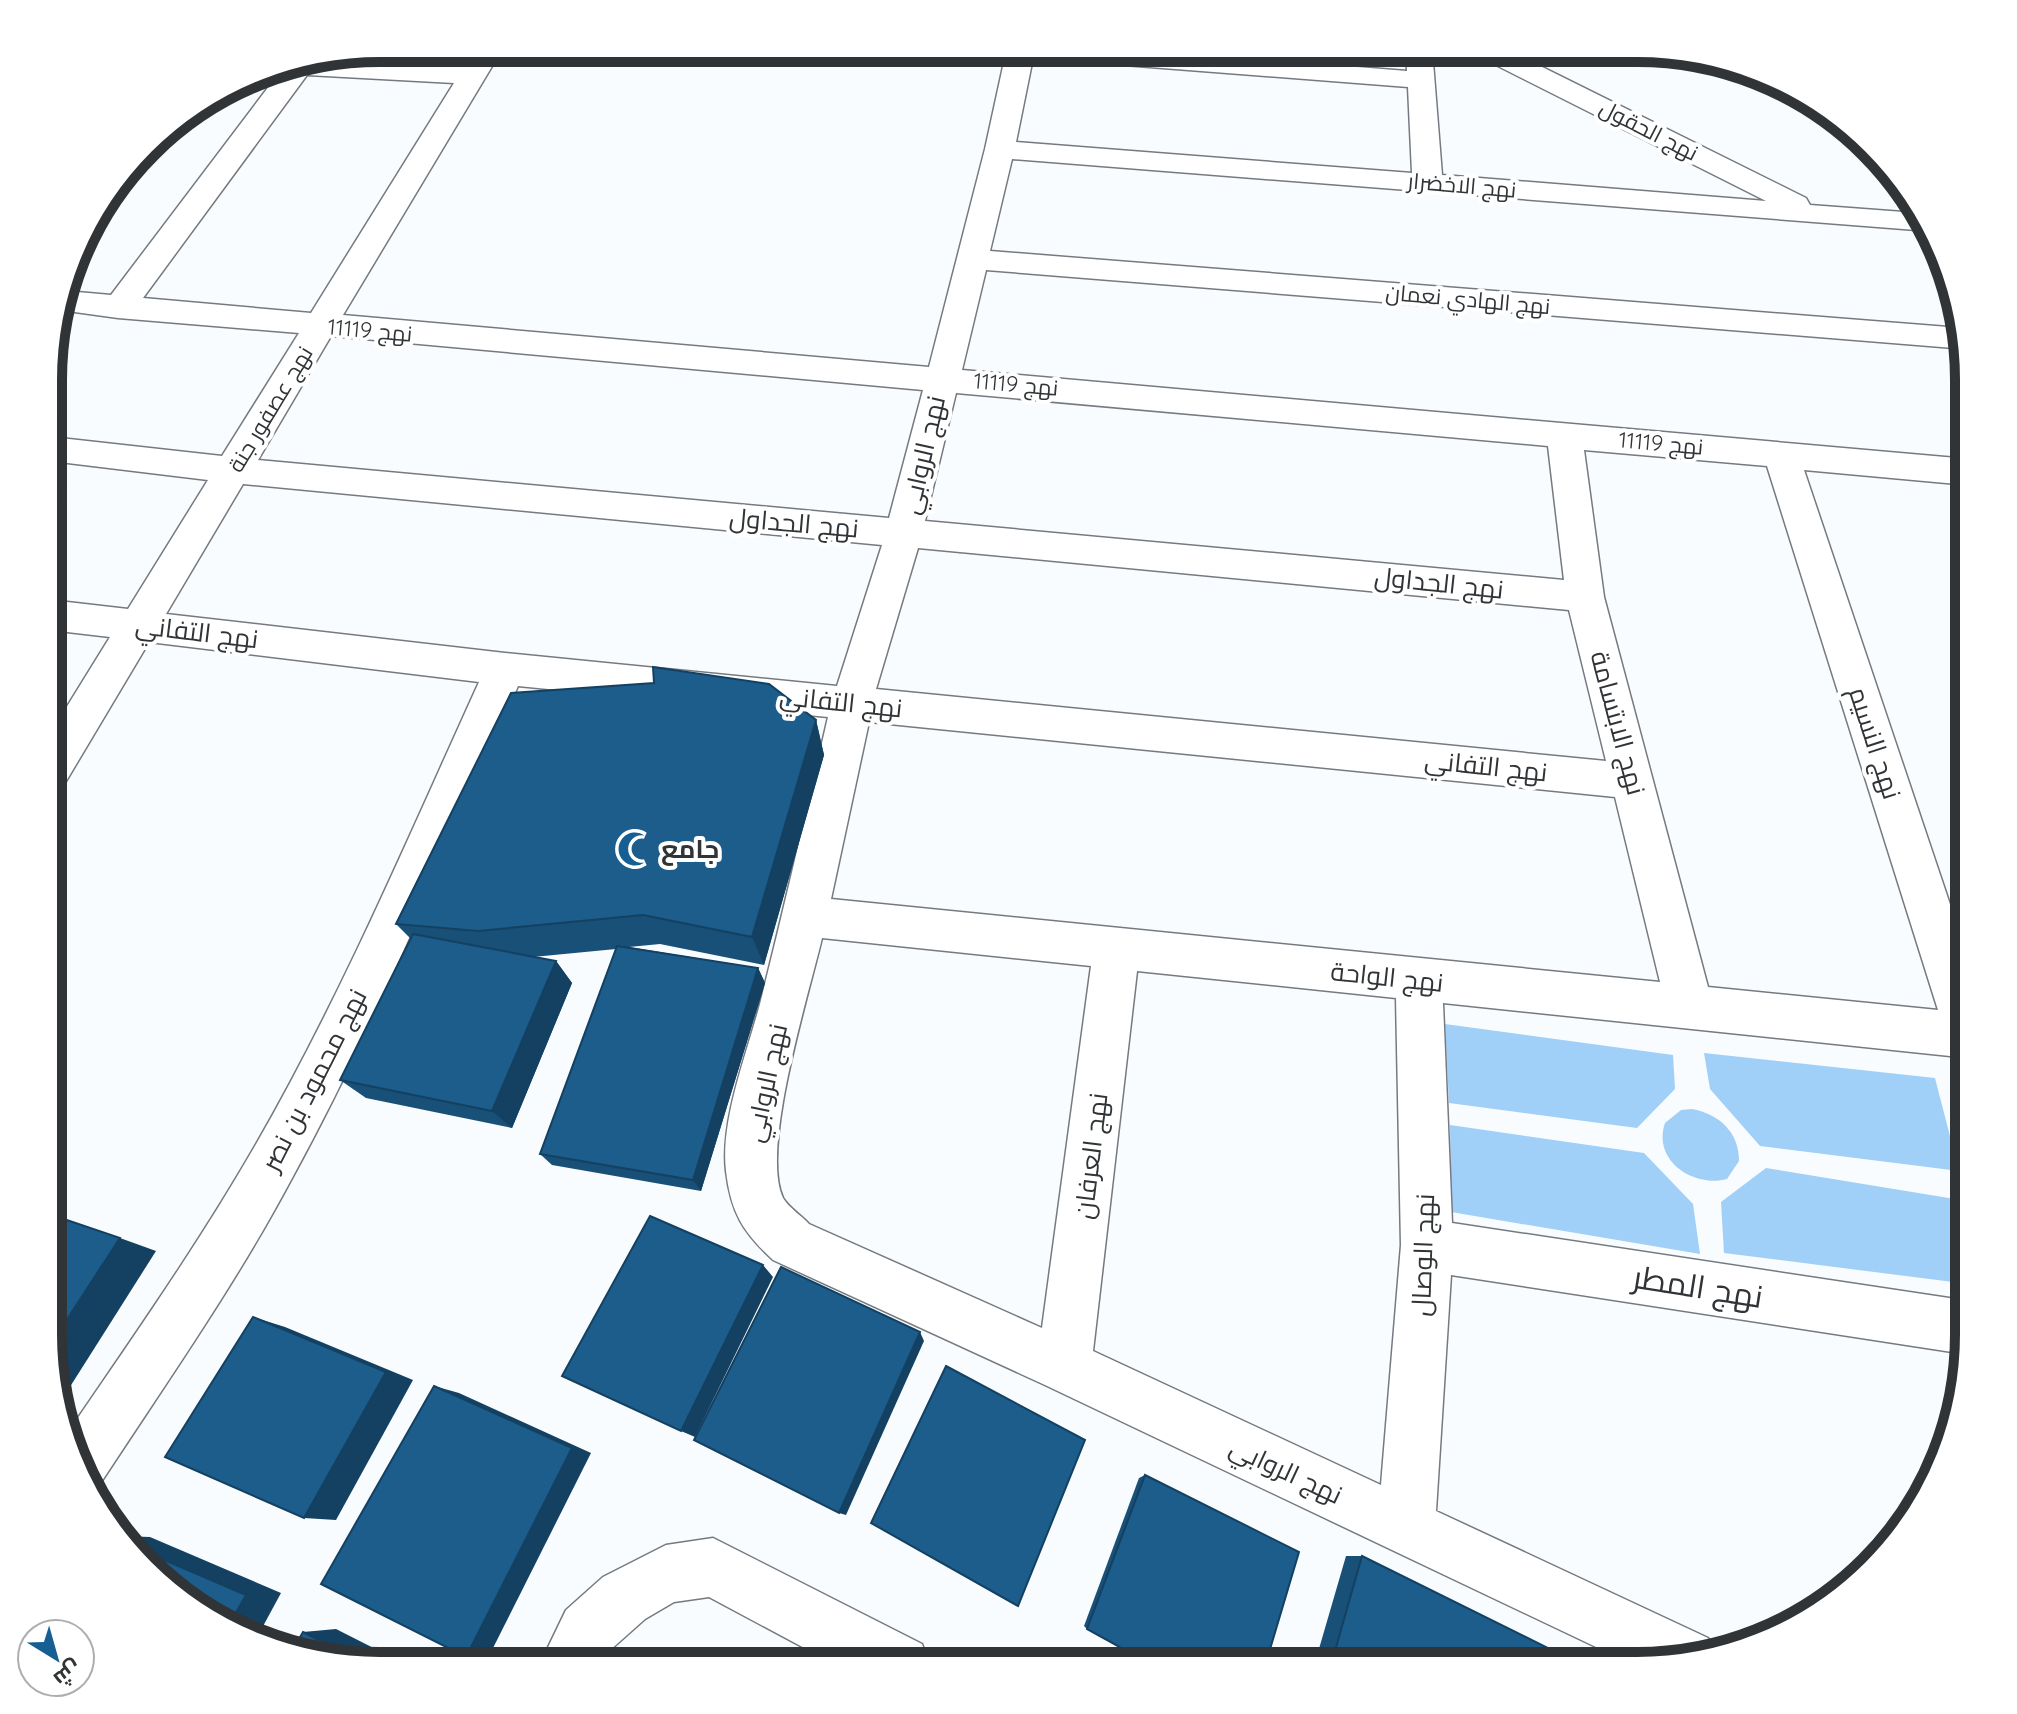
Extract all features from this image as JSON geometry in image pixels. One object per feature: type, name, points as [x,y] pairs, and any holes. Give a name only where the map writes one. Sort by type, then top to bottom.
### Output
[{"type":"street","points":[[347,64],[481,62]]},
{"type":"street","name":"نهج عصفور جنة","points":[[62,752],[481,62]]},
{"type":"street","name":"نهج الروابي","points":[[1018,62],[1000,149],[904,533],[852,703],[805,916],[753,1127],[751,1170],[762,1214],[791,1242],[1064,1366],[1668,1650]]},
{"type":"street","points":[[1188,62],[1420,80]]},
{"type":"street","points":[[1419,62],[1428,183]]},
{"type":"street","name":"نهج الحقول","points":[[1512,62],[1812,213]]},
{"type":"street","points":[[118,308],[281,78]]},
{"type":"street","name":"نهج الاخضرار","points":[[1000,149],[1913,222]]},
{"type":"street","name":"نهج الهادي نعمان","points":[[973,259],[1952,338]]},
{"type":"street","name":"نهج 11119","points":[[72,302],[1955,471]]},
{"type":"street","name":"نهج الابتسامة","points":[[1564,434],[1585,597],[1690,1009]]},
{"type":"street","name":"نهج الجداول","points":[[62,450],[232,470],[1585,597]]},
{"type":"street","name":"نهج النسيم","points":[[1781,453],[1955,991]]},
{"type":"street","name":"نهج التفاني","points":[[62,616],[505,669],[1633,781]]},
{"type":"street","name":"نهج محمود بن نصر","points":[[86,1455],[209,1270],[281,1149],[333,1051],[505,669]]},
{"type":"street","name":"نهج الواحة","points":[[805,916],[1117,946],[1690,1009],[1955,1033]]},
{"type":"street","name":"نهج العرفان","points":[[1064,1366],[1117,946]]},
{"type":"street","name":"نهج الوصال","points":[[1406,1528],[1427,1245],[1419,981]]},
{"type":"street","name":"نهج المطر","points":[[1427,1245],[1955,1326]]},
{"type":"street","points":[[576,1652],[587,1631],[624,1598],[666,1574],[713,1567],[874,1652]]},
{"type":"shaded area","points":[[1445,1024],[1673,1055],[1675,1089],[1637,1128],[1449,1103]]},
{"type":"shaded area","points":[[1704,1053],[1935,1078],[1955,1156],[1955,1170],[1760,1146],[1710,1089]]},
{"type":"shaded area","points":[[1692,1109],[1719,1120],[1735,1141],[1739,1161],[1727,1179],[1714,1181],[1689,1175],[1670,1160],[1663,1137],[1665,1123],[1681,1110]]},
{"type":"shaded area","points":[[1450,1125],[1644,1153],[1693,1204],[1700,1254],[1451,1212]]},
{"type":"shaded area","points":[[1766,1168],[1955,1199],[1955,1282],[1724,1253],[1721,1202]]},
{"type":"building","name":"جامع","points":[[653,667],[769,684],[816,720],[752,937],[643,915],[478,931],[396,924],[511,693],[654,683]]},
{"type":"building","points":[[413,934],[556,961],[492,1111],[340,1080]]},
{"type":"building","points":[[617,946],[758,968],[693,1180],[540,1154]]},
{"type":"building","points":[[650,1216],[763,1265],[681,1431],[562,1376]]},
{"type":"building","points":[[62,1218],[120,1238],[62,1327]]},
{"type":"building","points":[[781,1267],[920,1332],[839,1513],[694,1440]]},
{"type":"building","points":[[253,1317],[386,1372],[304,1518],[165,1457]]},
{"type":"building","points":[[946,1366],[1085,1440],[1018,1606],[871,1523]]},
{"type":"building","points":[[434,1386],[572,1448],[469,1652],[456,1652],[321,1584]]},
{"type":"building","points":[[1145,1475],[1299,1552],[1269,1652],[1129,1652],[1087,1629]]},
{"type":"building","points":[[150,1554],[246,1595],[234,1616],[186,1586]]},
{"type":"building","points":[[1362,1556],[1550,1649],[1549,1652],[1335,1652]]},
{"type":"building","points":[[303,1632],[335,1649],[318,1646],[298,1641]]},
{"type":"place","name":"جامع","points":[[635,849]]}]
